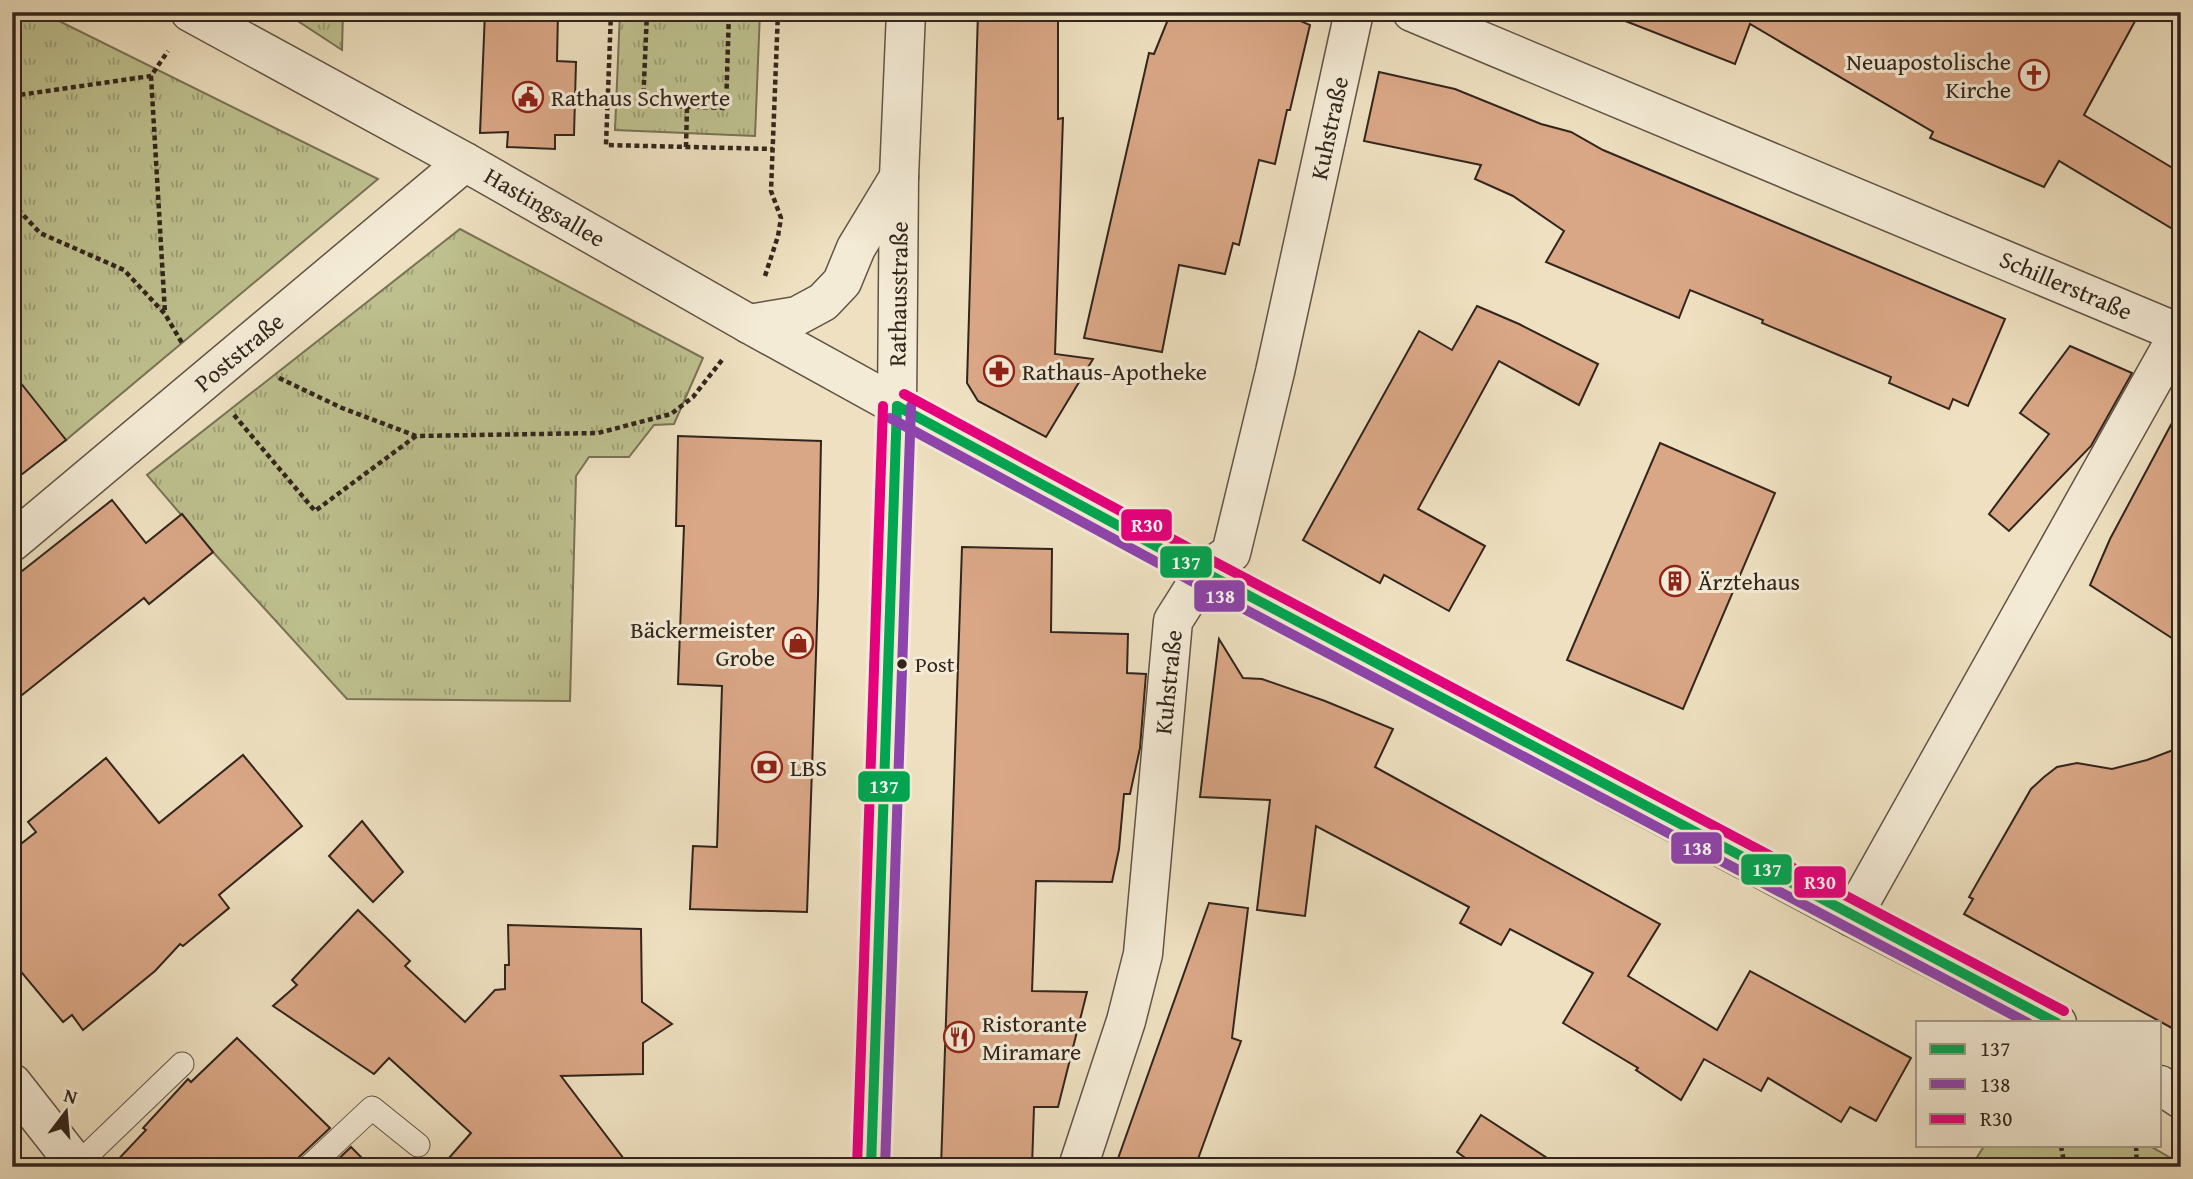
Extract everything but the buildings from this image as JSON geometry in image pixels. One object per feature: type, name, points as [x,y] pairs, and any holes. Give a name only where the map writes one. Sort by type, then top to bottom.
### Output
[{"type":"street","name":"Rathausstraße","points":[[871,1167],[897,406],[899,177],[906,12]]},
{"type":"street","name":"Kuhstraße","points":[[1078,1167],[1126,1021],[1143,954],[1173,621],[1204,572],[1231,553],[1275,372],[1354,12]]},
{"type":"street","name":"Schillerstraße","points":[[1412,12],[2180,331],[1852,916]]},
{"type":"street","name":"Hastingsallee","points":[[192,13],[465,162],[897,406],[1204,572],[2053,1021]]},
{"type":"street","name":"Poststraße","points":[[12,542],[465,162]]},
{"type":"street","name":"Rathausstraße","points":[[749,324],[797,316],[823,302],[842,282],[856,248],[899,177]]},
{"type":"street","points":[[12,1083],[78,1166]]},
{"type":"street","points":[[2162,1087],[2181,1099]]},
{"type":"lane","points":[[78,1166],[182,1063]]},
{"type":"lane","points":[[309,1167],[372,1108],[418,1145]]},
{"type":"path","points":[[611,12],[606,145],[773,149]]},
{"type":"path","points":[[647,12],[643,106],[726,108],[729,12]]},
{"type":"path","points":[[234,356],[342,408],[416,436],[598,433],[671,414],[694,397],[749,324],[778,236],[781,218],[771,191],[778,12]]},
{"type":"path","points":[[165,314],[151,76],[192,13]]},
{"type":"path","points":[[12,96],[151,76]]},
{"type":"path","points":[[686,147],[687,107]]},
{"type":"path","points":[[12,203],[40,233],[124,270],[165,314],[204,381],[315,512],[416,436]]},
{"type":"path","points":[[2061,1148],[2065,1167]]},
{"type":"path","points":[[2136,1148],[2137,1167]]},
{"type":"green space","points":[[12,12],[43,13],[378,179],[66,440],[12,377]]},
{"type":"green space","points":[[284,12],[343,12],[342,50]]},
{"type":"green space","points":[[620,12],[760,12],[755,136],[615,130]]},
{"type":"green space","points":[[460,229],[703,358],[674,424],[654,425],[629,457],[589,457],[576,476],[570,701],[347,699],[147,475]]},
{"type":"green space","points":[[1983,1148],[2153,1148],[2181,1164],[2181,1167],[1971,1167]]},
{"type":"transit line","name":"R30","points":[[904,394],[1211,560],[2064,1011]]},
{"type":"transit line","name":"R30","points":[[857,1167],[883,406]]},
{"type":"transit line","name":"137","points":[[897,406],[1204,572],[2053,1021]]},
{"type":"transit line","name":"137","points":[[871,1167],[897,406]]},
{"type":"transit line","name":"138","points":[[885,1167],[911,406]]},
{"type":"transit line","name":"138","points":[[890,418],[1197,584],[2024,1021]]},
{"type":"place","name":"Neuapostolische Kirche","points":[[2034,75]]},
{"type":"place","name":"Rathaus Schwerte","points":[[528,97]]},
{"type":"place","name":"Rathaus-Apotheke","points":[[999,371]]},
{"type":"place","name":"Ärztehaus","points":[[1675,581]]},
{"type":"place","name":"Bäckermeister Grobe","points":[[798,643]]},
{"type":"place","name":"Post","points":[[902,664]]},
{"type":"place","name":"LBS","points":[[767,767]]},
{"type":"place","name":"Ristorante Miramare","points":[[959,1037]]}]
